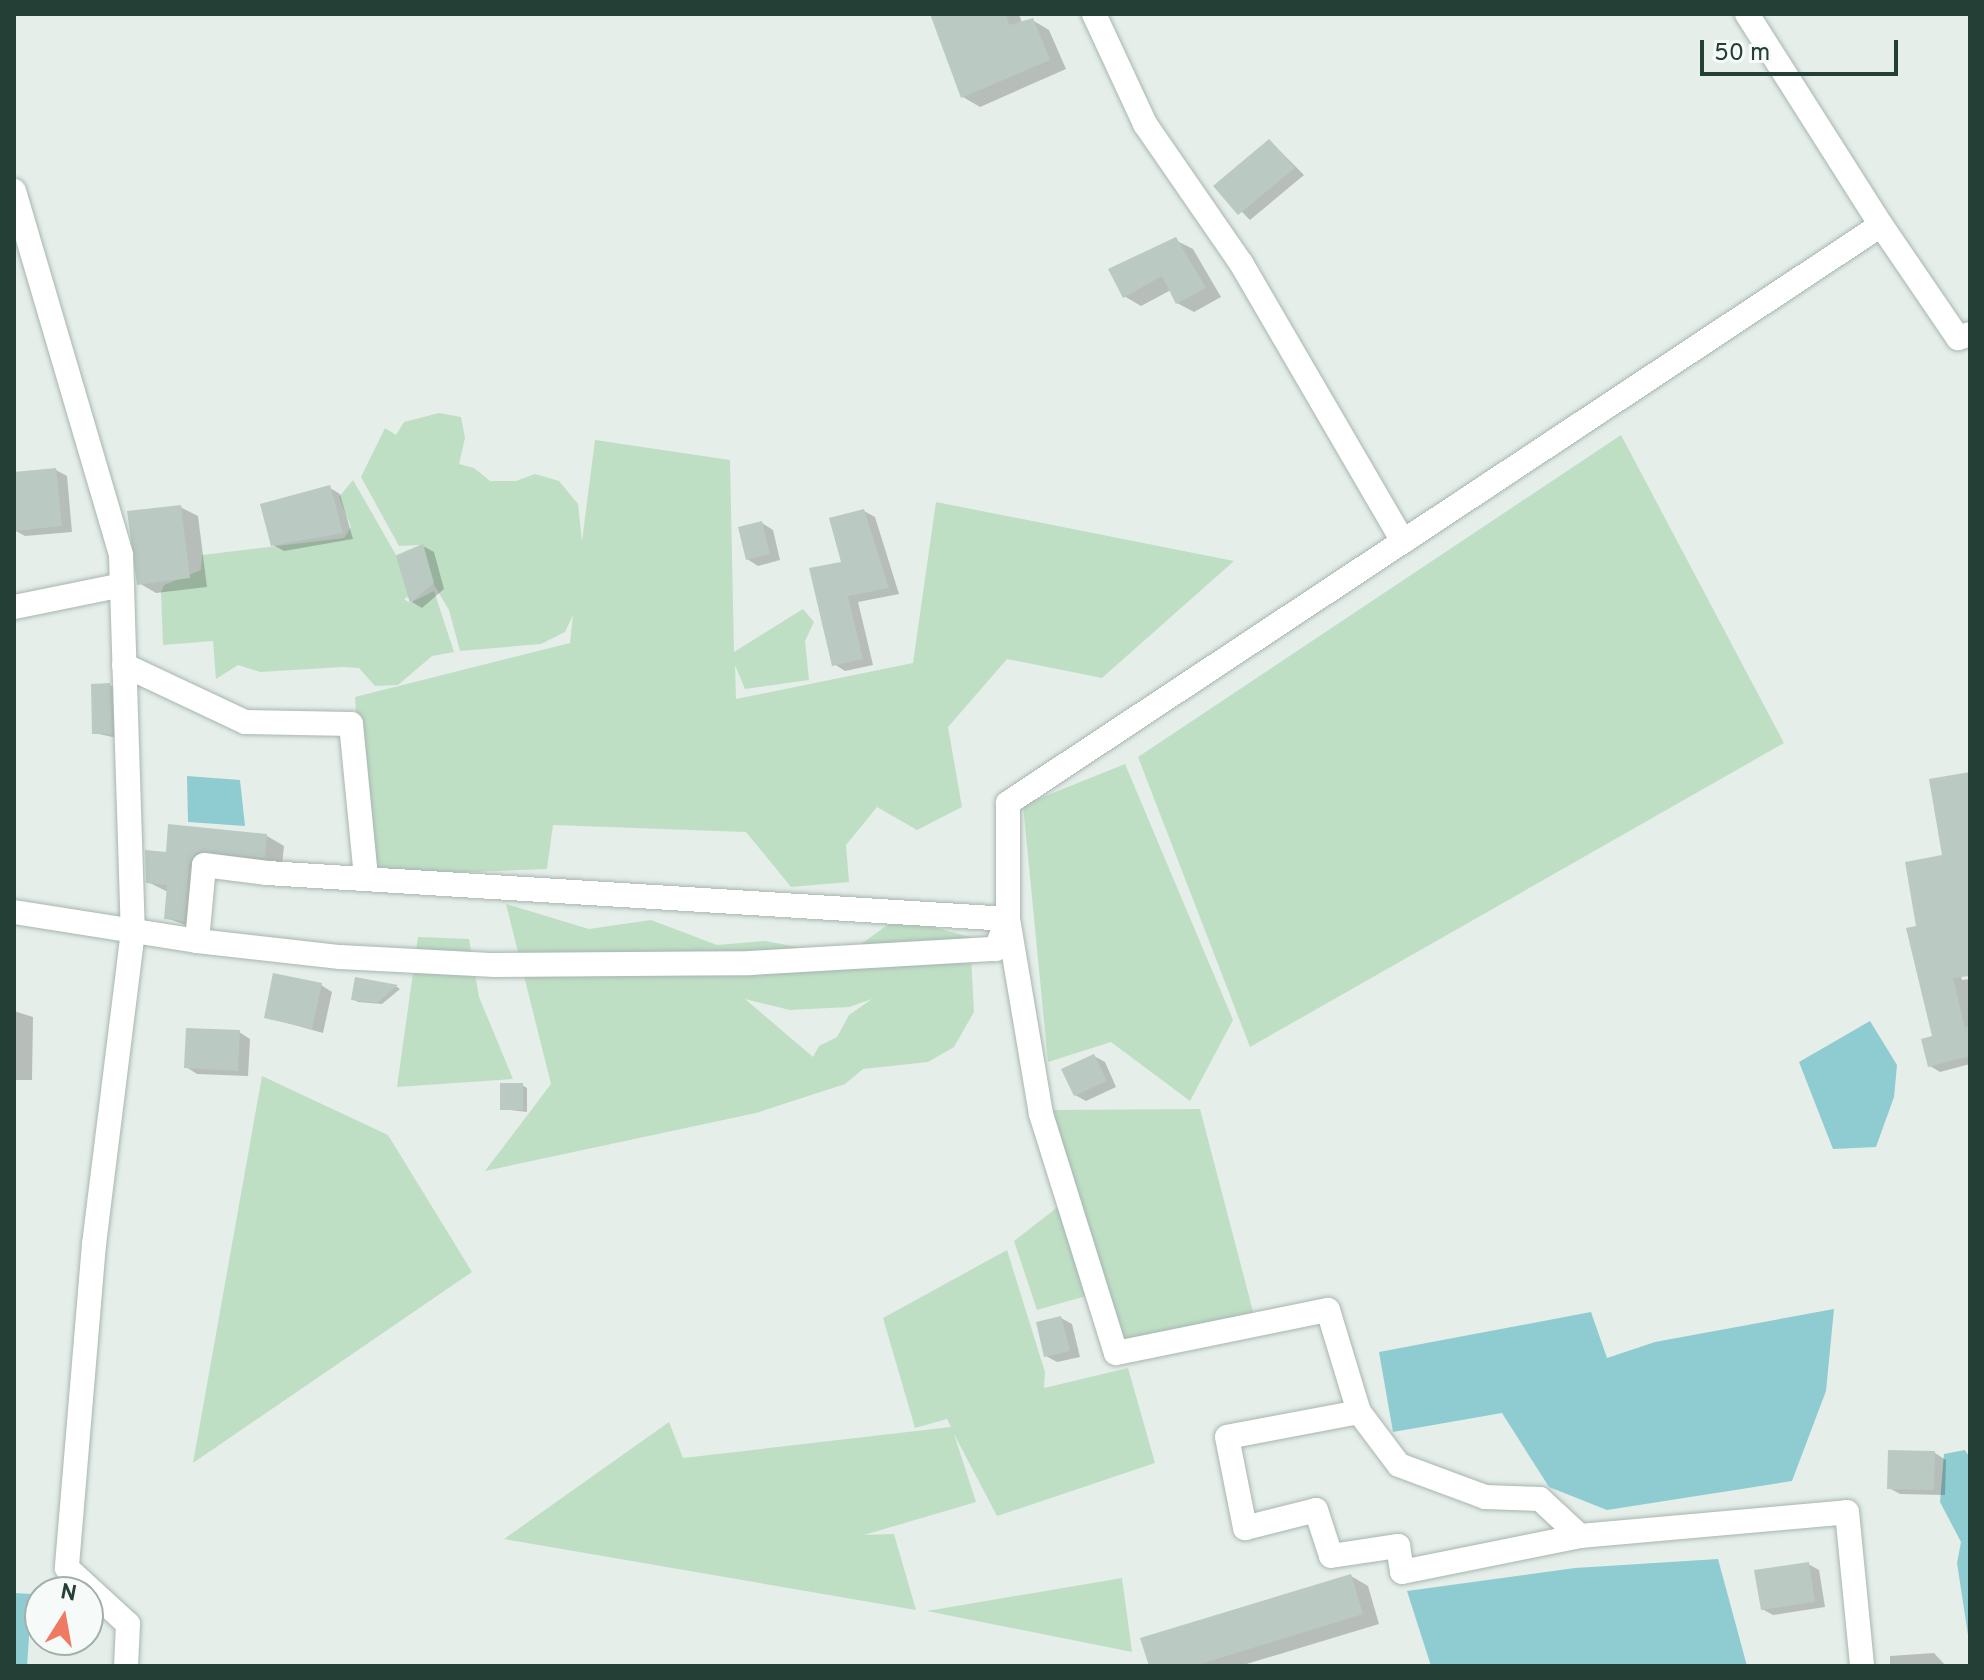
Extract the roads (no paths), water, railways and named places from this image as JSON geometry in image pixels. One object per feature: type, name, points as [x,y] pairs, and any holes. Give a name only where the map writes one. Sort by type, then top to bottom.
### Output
[{"type":"street","points":[[1094,14],[1145,124],[1241,263],[1403,541]]},
{"type":"street","points":[[1747,14],[1881,225],[1958,338],[1970,334]]},
{"type":"street","points":[[14,191],[121,555],[133,931],[94,1244],[67,1568],[128,1624],[126,1666]]},
{"type":"street","points":[[1580,1536],[1540,1499],[1485,1497],[1399,1465],[1359,1412],[1328,1310],[1116,1353],[1041,1114],[1008,919],[1008,803],[1881,225]]},
{"type":"street","points":[[14,607],[122,585]]},
{"type":"street","points":[[124,665],[245,722],[351,724],[366,876]]},
{"type":"street","points":[[197,941],[204,865],[267,873],[366,876],[1008,919]]},
{"type":"street","points":[[14,912],[197,941],[340,957],[495,965],[750,963],[996,949],[1008,919]]},
{"type":"street","points":[[1359,1412],[1227,1437],[1245,1528],[1316,1510],[1331,1556],[1398,1546],[1402,1572],[1580,1536],[1847,1512],[1862,1666]]},
{"type":"water","points":[[187,776],[240,780],[245,826],[188,822]]},
{"type":"water","points":[[1870,1021],[1897,1065],[1894,1097],[1876,1147],[1833,1149],[1799,1062]]},
{"type":"water","points":[[1834,1309],[1826,1391],[1792,1481],[1607,1510],[1549,1487],[1502,1413],[1393,1432],[1379,1352],[1591,1312],[1607,1358],[1655,1342]]},
{"type":"water","points":[[1965,1450],[1970,1458],[1970,1648],[1957,1563],[1961,1542],[1940,1502],[1944,1454]]},
{"type":"water","points":[[1718,1559],[1747,1666],[1431,1666],[1407,1591],[1575,1568]]},
{"type":"water","points":[[14,1593],[24,1594],[24,1656],[28,1656],[27,1666],[14,1666]]}]
